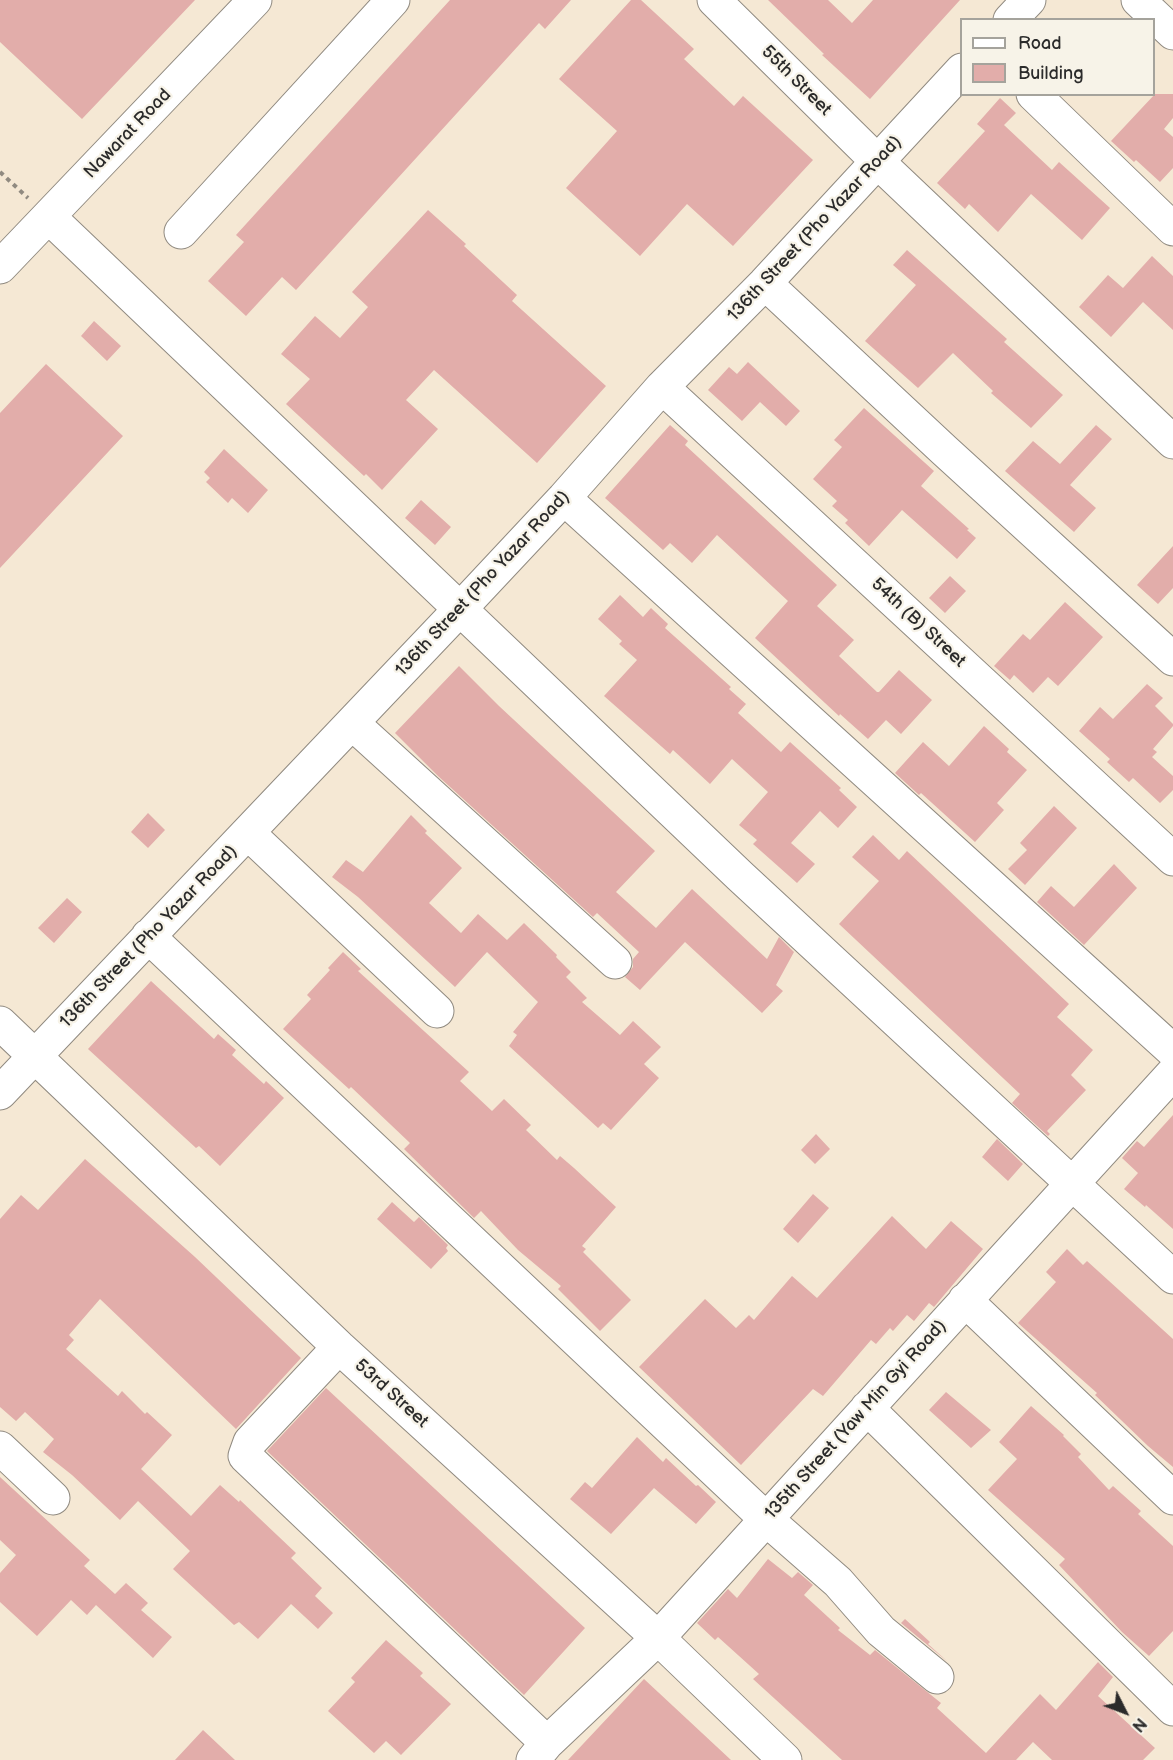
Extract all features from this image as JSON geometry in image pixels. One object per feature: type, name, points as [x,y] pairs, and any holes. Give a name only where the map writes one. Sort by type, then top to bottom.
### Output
[{"type":"street","name":"Nawarat Road","points":[[0,267],[255,0]]},
{"type":"street","points":[[181,232],[393,0]]},
{"type":"street","name":"55th Street","points":[[714,0],[878,162],[1173,442]]},
{"type":"street","points":[[1012,18],[1029,0]]},
{"type":"street","points":[[1138,0],[1173,33]]},
{"type":"street","name":"136th Street (Pho Yazar Road)","points":[[0,1093],[461,608],[564,498],[662,387],[765,283],[960,72]]},
{"type":"street","points":[[1035,96],[1173,229]]},
{"type":"street","points":[[49,217],[740,876],[1173,1277]]},
{"type":"street","points":[[765,283],[1173,659]]},
{"type":"street","name":"54th (B) Street","points":[[662,387],[1173,859]]},
{"type":"street","points":[[564,498],[1173,1051]]},
{"type":"street","points":[[352,723],[615,962]]},
{"type":"street","points":[[248,833],[436,1011]]},
{"type":"street","points":[[148,936],[766,1519],[838,1582],[881,1631],[937,1677]]},
{"type":"street","name":"53rd Street","points":[[0,1023],[339,1347],[657,1638],[785,1760]]},
{"type":"street","name":"135th Street (Yaw Min Gyi Road)","points":[[540,1751],[657,1638],[1173,1073]]},
{"type":"street","points":[[965,1300],[1173,1498]]},
{"type":"street","points":[[339,1347],[250,1442],[245,1456],[540,1751]]},
{"type":"street","points":[[867,1408],[1173,1709]]},
{"type":"street","points":[[0,1448],[53,1498]]},
{"type":"path","points":[[0,171],[49,217]]},
{"type":"building","points":[[0,0],[195,0],[82,119],[0,42]]},
{"type":"building","points":[[450,0],[571,0],[545,29],[539,23],[296,290],[282,277],[246,316],[208,281],[244,242],[236,235]]},
{"type":"building","points":[[631,0],[641,0],[694,49],[684,59],[734,106],[743,96],[813,160],[733,246],[687,204],[640,256],[566,188],[617,131],[559,79]]},
{"type":"building","points":[[768,0],[828,0],[852,23],[873,0],[960,0],[870,99],[822,55],[824,54]]},
{"type":"building","points":[[1155,94],[1173,94],[1173,118],[1164,129],[1173,137],[1173,168],[1160,182],[1111,141]]},
{"type":"building","points":[[1000,98],[1016,113],[1004,125],[1052,170],[1059,162],[1110,208],[1082,240],[1031,194],[998,232],[969,204],[965,209],[937,183],[985,131],[977,124]]},
{"type":"building","points":[[428,210],[517,295],[512,301],[606,386],[537,463],[434,370],[406,400],[438,429],[382,490],[286,404],[310,379],[281,354],[315,316],[340,338],[368,307],[352,292]]},
{"type":"building","points":[[907,250],[1007,339],[1004,342],[1063,395],[1031,428],[991,393],[993,391],[953,353],[918,388],[865,341],[916,285],[893,265]]},
{"type":"building","points":[[1152,256],[1173,276],[1173,330],[1143,302],[1111,337],[1079,307],[1108,275],[1123,288]]},
{"type":"building","points":[[94,321],[121,346],[107,361],[81,336]]},
{"type":"building","points":[[748,362],[800,411],[786,426],[760,402],[742,421],[708,390],[729,367],[737,374]]},
{"type":"building","points":[[46,364],[123,436],[0,568],[0,413]]},
{"type":"building","points":[[864,408],[934,471],[921,486],[976,538],[957,559],[902,510],[869,546],[845,523],[848,520],[832,506],[837,501],[813,479],[842,447],[834,440]]},
{"type":"building","points":[[670,425],[688,441],[685,445],[837,585],[817,606],[854,640],[839,656],[877,692],[899,670],[932,700],[901,734],[886,720],[868,739],[840,714],[839,716],[755,638],[788,601],[717,535],[692,563],[670,543],[663,550],[605,498]]},
{"type":"building","points":[[1096,425],[1112,439],[1070,485],[1096,508],[1074,532],[1005,471],[1033,441],[1060,464]]},
{"type":"building","points":[[224,449],[268,490],[248,513],[232,498],[228,503],[206,482],[210,478],[204,472]]},
{"type":"building","points":[[421,500],[451,527],[435,545],[405,518]]},
{"type":"building","points":[[1173,546],[1173,588],[1158,604],[1137,585]]},
{"type":"building","points":[[950,576],[966,591],[945,613],[929,598]]},
{"type":"building","points":[[620,595],[643,617],[651,608],[668,624],[665,628],[731,687],[729,689],[746,704],[738,713],[781,752],[790,742],[841,788],[839,790],[857,807],[838,828],[820,811],[791,843],[815,864],[797,883],[753,844],[757,840],[739,825],[768,792],[732,759],[710,784],[673,750],[670,754],[604,696],[637,660],[619,644],[622,641],[598,619]]},
{"type":"building","points":[[1065,602],[1103,637],[1058,686],[1048,677],[1033,693],[1014,675],[1010,680],[994,666],[1023,634],[1030,640]]},
{"type":"building","points":[[459,666],[655,851],[616,892],[656,928],[692,889],[767,959],[779,937],[794,952],[776,985],[783,991],[762,1013],[685,942],[640,990],[625,977],[633,967],[633,959],[639,952],[597,913],[593,917],[438,776],[395,733]]},
{"type":"building","points":[[1147,684],[1163,698],[1155,706],[1173,724],[1153,749],[1157,752],[1152,757],[1173,776],[1173,790],[1160,803],[1133,778],[1129,782],[1107,762],[1110,759],[1079,731],[1100,707],[1113,719]]},
{"type":"building","points":[[984,726],[1009,749],[1007,752],[1027,770],[997,803],[1004,810],[975,842],[921,793],[919,795],[895,773],[923,742],[949,766]]},
{"type":"building","points":[[1054,806],[1077,828],[1025,885],[1008,869],[1027,850],[1020,843]]},
{"type":"building","points":[[148,813],[165,830],[148,848],[131,832]]},
{"type":"building","points":[[411,815],[427,831],[425,833],[462,868],[429,903],[461,933],[478,914],[507,940],[524,923],[571,972],[566,977],[587,998],[582,1002],[620,1035],[633,1021],[661,1047],[644,1064],[659,1078],[611,1130],[603,1123],[598,1128],[509,1046],[517,1035],[513,1032],[538,1002],[487,952],[455,987],[358,897],[332,877],[346,860],[363,872]]},
{"type":"building","points":[[873,835],[899,860],[907,851],[1069,1004],[1057,1017],[1093,1050],[1071,1075],[1086,1090],[1047,1131],[1050,1134],[1048,1136],[1012,1103],[1020,1094],[839,924],[879,881],[852,857]]},
{"type":"building","points":[[1114,864],[1137,888],[1084,945],[1037,902],[1051,886],[1074,907]]},
{"type":"building","points":[[67,898],[82,912],[54,943],[38,928]]},
{"type":"building","points":[[343,952],[361,969],[358,971],[469,1072],[460,1081],[492,1111],[504,1099],[531,1125],[526,1130],[557,1160],[560,1156],[616,1207],[582,1246],[586,1249],[583,1252],[631,1300],[600,1331],[558,1289],[561,1286],[518,1250],[481,1211],[474,1218],[404,1149],[410,1143],[351,1087],[349,1089],[283,1029],[311,999],[307,995]]},
{"type":"building","points":[[151,981],[214,1039],[218,1034],[236,1050],[232,1055],[264,1084],[266,1081],[284,1098],[220,1166],[199,1146],[196,1148],[88,1049]]},
{"type":"building","points":[[1173,1115],[1173,1229],[1124,1189],[1138,1173],[1122,1158],[1137,1141],[1144,1147]]},
{"type":"building","points":[[816,1134],[830,1149],[815,1164],[801,1150]]},
{"type":"building","points":[[997,1139],[1023,1164],[1008,1181],[982,1157]]},
{"type":"building","points":[[85,1159],[195,1257],[301,1358],[236,1429],[100,1299],[69,1335],[74,1340],[66,1349],[118,1396],[122,1391],[145,1414],[147,1412],[172,1435],[141,1469],[191,1516],[220,1485],[239,1502],[240,1500],[296,1553],[291,1558],[322,1588],[315,1596],[333,1613],[318,1629],[291,1604],[258,1639],[239,1622],[234,1625],[173,1569],[190,1551],[138,1501],[120,1520],[72,1475],[43,1452],[54,1439],[25,1412],[16,1421],[0,1407],[0,1219],[21,1195],[38,1210]]},
{"type":"building","points":[[813,1194],[829,1208],[798,1243],[783,1229]]},
{"type":"building","points":[[392,1202],[414,1222],[419,1217],[448,1245],[446,1248],[448,1251],[431,1269],[377,1219]]},
{"type":"building","points":[[892,1216],[926,1249],[951,1221],[983,1249],[934,1307],[929,1303],[914,1321],[907,1315],[893,1331],[890,1328],[876,1344],[871,1340],[823,1396],[813,1389],[741,1465],[639,1367],[705,1299],[736,1328],[749,1315],[754,1320],[792,1276],[817,1298]]},
{"type":"building","points":[[1067,1249],[1083,1265],[1087,1261],[1173,1339],[1173,1467],[1095,1395],[1097,1393],[1018,1323],[1056,1282],[1046,1272]]},
{"type":"building","points":[[326,1388],[585,1628],[524,1695],[267,1451]]},
{"type":"building","points":[[946,1392],[991,1430],[971,1448],[929,1410]]},
{"type":"building","points":[[1031,1406],[1064,1435],[1081,1454],[1078,1457],[1109,1490],[1113,1486],[1141,1511],[1138,1514],[1173,1546],[1173,1631],[1149,1656],[1122,1632],[1059,1565],[1065,1559],[988,1490],[1017,1459],[999,1442]]},
{"type":"building","points":[[637,1437],[663,1462],[666,1458],[716,1502],[696,1524],[654,1488],[611,1534],[570,1499],[585,1482],[592,1488]]},
{"type":"building","points":[[0,1477],[90,1560],[84,1566],[115,1594],[126,1583],[148,1603],[141,1610],[172,1637],[153,1658],[96,1605],[87,1615],[71,1600],[37,1636],[0,1602],[0,1573],[16,1555],[0,1540]]},
{"type":"building","points":[[768,1559],[792,1578],[798,1572],[813,1585],[804,1595],[840,1628],[838,1630],[870,1655],[875,1650],[941,1703],[937,1708],[986,1753],[1040,1694],[1056,1710],[1098,1662],[1113,1677],[1098,1696],[1155,1748],[1143,1760],[1052,1760],[1033,1742],[1016,1760],[842,1760],[753,1679],[759,1674],[718,1637],[715,1640],[697,1623],[728,1589],[737,1598]]},
{"type":"building","points":[[905,1619],[930,1642],[928,1644],[948,1662],[901,1623]]},
{"type":"building","points":[[386,1640],[423,1673],[420,1676],[451,1704],[401,1755],[386,1741],[374,1753],[328,1711],[355,1682],[351,1678]]},
{"type":"building","points":[[644,1679],[731,1760],[568,1760]]},
{"type":"building","points":[[203,1730],[235,1760],[175,1760]]}]
